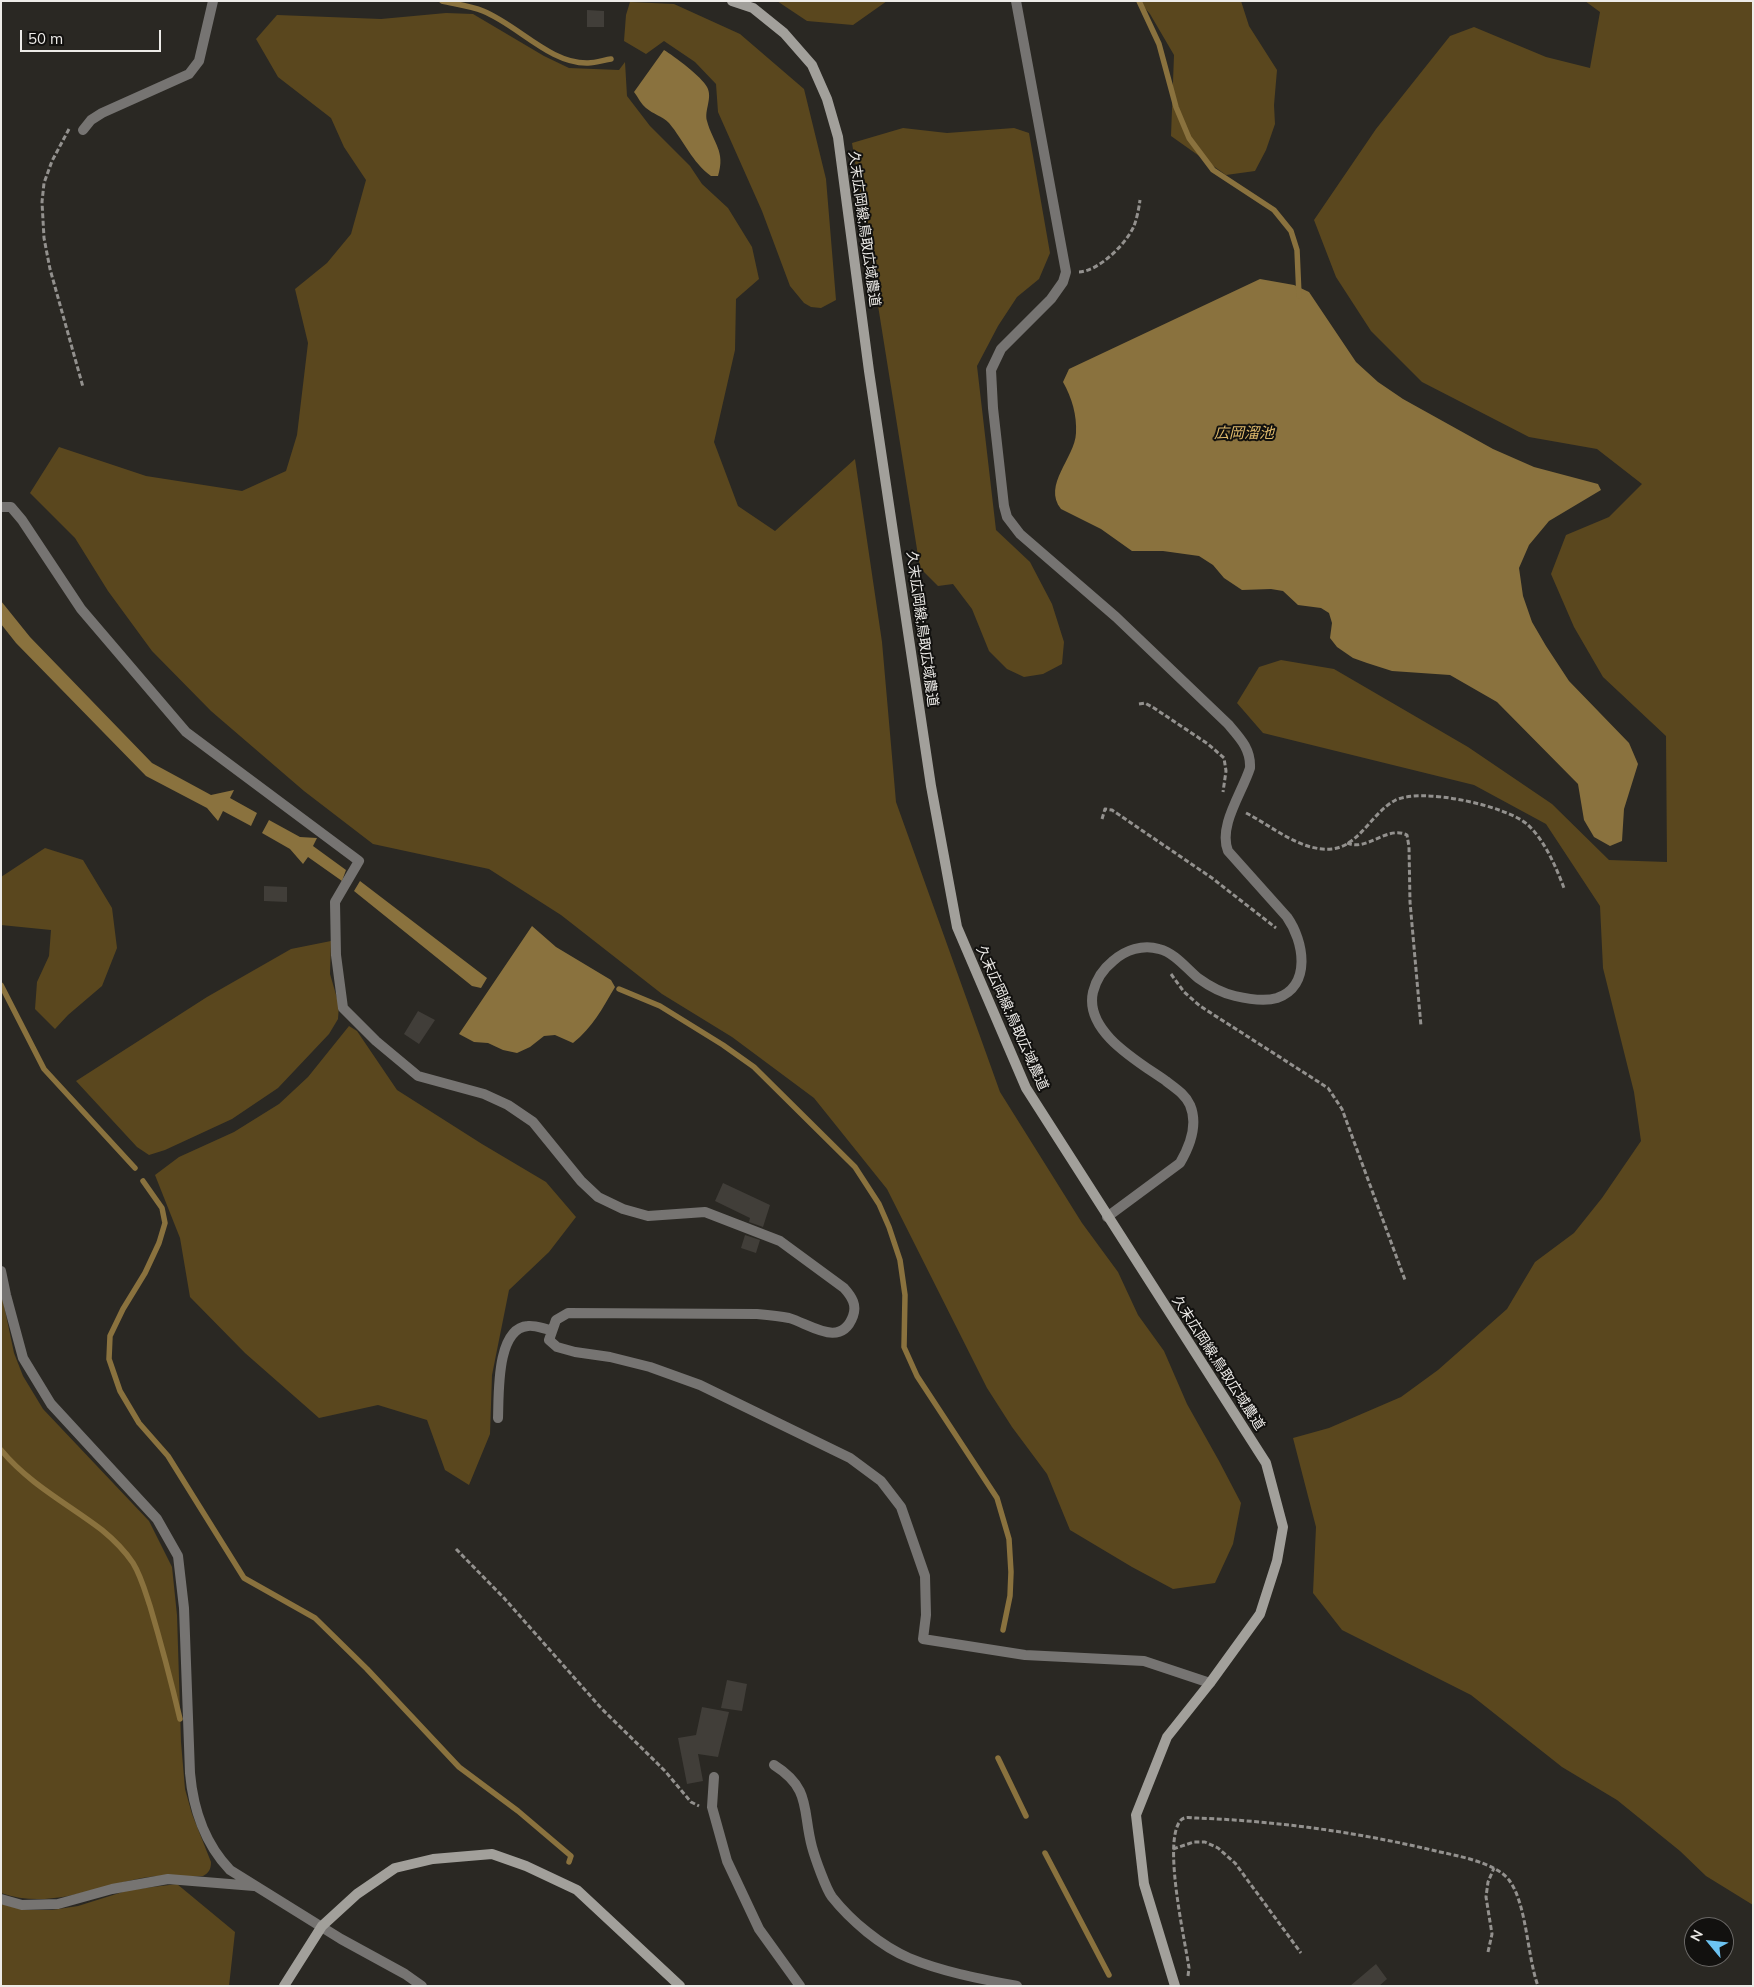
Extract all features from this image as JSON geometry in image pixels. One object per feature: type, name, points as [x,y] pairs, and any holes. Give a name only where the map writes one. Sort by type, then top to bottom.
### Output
[{"type":"street","points":[[84,128],[102,112],[189,74],[199,61],[213,1]]},
{"type":"street","name":"久末広岡線;鳥取広域農道","points":[[732,1],[753,8],[784,33],[812,64],[827,99],[838,137],[869,371],[929,776],[956,927],[1026,1088],[1266,1463],[1283,1527],[1277,1561],[1260,1614],[1210,1683],[1167,1737],[1136,1815],[1144,1884],[1175,1986]]},
{"type":"street","points":[[1016,1],[1066,272],[1063,282],[1051,299],[1001,349],[991,370],[990,380],[995,427],[1004,506],[1007,517],[1020,534],[1116,617],[1228,724],[1243,741],[1250,759],[1250,768],[1225,834],[1225,843],[1228,851],[1287,917],[1296,931],[1302,952],[1302,962],[1295,984],[1287,993],[1268,1000],[1237,996],[1218,989],[1200,980],[1177,959],[1166,952],[1152,947],[1143,947],[1121,954],[1104,970],[1096,982],[1092,1004],[1102,1029],[1112,1040],[1180,1092],[1190,1106],[1192,1131],[1180,1163],[1107,1217]]},
{"type":"street","points":[[1,507],[11,507],[22,520],[80,610],[186,732],[359,860],[335,902],[336,955],[343,1008],[376,1041],[418,1076],[484,1094],[508,1105],[533,1122],[581,1181],[598,1197],[623,1210],[648,1216],[705,1212],[780,1241],[844,1288],[852,1297],[855,1309],[851,1321],[845,1328],[838,1333],[828,1334],[788,1318],[758,1314],[568,1313],[556,1320],[549,1340],[558,1347],[650,1367],[700,1385],[850,1458],[881,1480],[901,1507],[925,1576],[926,1615],[923,1639],[1025,1656],[1144,1661],[1210,1683]]},
{"type":"street","points":[[1,1271],[23,1358],[51,1404],[156,1519],[178,1556],[184,1616],[192,1798],[210,1844],[230,1870],[341,1939],[422,1986]]},
{"type":"street","points":[[498,1418],[505,1346],[515,1331],[528,1326],[551,1330]]},
{"type":"street","points":[[774,1765],[787,1773],[797,1783],[803,1800],[812,1848],[831,1895],[865,1932],[908,1958],[966,1976],[1017,1986]]},
{"type":"street","points":[[714,1777],[712,1807],[727,1861],[759,1928],[800,1986]]},
{"type":"street","points":[[284,1986],[322,1926],[357,1894],[396,1868],[433,1859],[492,1854],[526,1866],[577,1890],[680,1986]]},
{"type":"street","points":[[1,1899],[22,1905],[58,1904],[112,1889],[168,1880],[256,1886]]},
{"type":"path","points":[[84,128],[72,125],[67,131],[52,161],[44,183],[42,202],[44,238],[50,269],[84,387]]},
{"type":"path","points":[[1066,272],[1085,272],[1103,263],[1130,233],[1134,225],[1140,200]]},
{"type":"path","points":[[1139,704],[1145,703],[1154,708],[1208,744],[1224,758],[1226,771],[1224,800],[1295,840],[1317,849],[1335,848],[1347,843],[1361,832],[1387,806],[1406,796],[1463,800],[1504,812],[1530,826],[1553,862],[1564,888]]},
{"type":"path","points":[[1102,820],[1105,809],[1112,810],[1212,878],[1278,930],[1287,933],[1296,931]]},
{"type":"path","points":[[1347,843],[1357,846],[1399,832],[1407,836],[1410,902],[1421,1026]]},
{"type":"path","points":[[1166,952],[1165,958],[1172,976],[1191,999],[1218,1019],[1328,1088],[1335,1096],[1348,1123],[1406,1280]]},
{"type":"path","points":[[456,1549],[504,1598],[601,1708],[665,1771],[691,1802],[714,1814]]},
{"type":"path","points":[[1187,1981],[1189,1968],[1174,1875],[1173,1849],[1176,1827],[1185,1818],[1216,1818],[1354,1833],[1472,1860],[1494,1868],[1509,1880],[1518,1898],[1533,1971],[1538,1986]]},
{"type":"path","points":[[1173,1849],[1194,1842],[1205,1842],[1218,1848],[1235,1863],[1301,1953]]},
{"type":"path","points":[[1488,1952],[1492,1934],[1486,1896],[1494,1868]]},
{"type":"shaded area","points":[[777,1],[887,1],[853,25],[807,21]]},
{"type":"shaded area","points":[[1139,1],[1241,1],[1249,26],[1277,70],[1274,105],[1275,124],[1266,150],[1255,171],[1226,175],[1171,136],[1174,55],[1150,14]]},
{"type":"shaded area","points":[[1585,1],[1753,1],[1753,1905],[1706,1876],[1680,1851],[1617,1800],[1562,1767],[1471,1695],[1342,1630],[1313,1593],[1316,1527],[1293,1438],[1329,1428],[1401,1397],[1438,1370],[1507,1309],[1535,1262],[1574,1233],[1602,1198],[1641,1141],[1634,1092],[1603,968],[1600,906],[1546,824],[1474,785],[1263,733],[1237,703],[1259,667],[1281,660],[1334,669],[1468,747],[1552,804],[1609,860],[1667,862],[1666,736],[1603,677],[1574,627],[1551,574],[1566,535],[1609,517],[1642,484],[1597,449],[1529,437],[1422,382],[1371,331],[1336,277],[1314,220],[1376,129],[1450,36],[1474,27],[1546,57],[1590,68],[1600,12]]},
{"type":"shaded area","points":[[630,2],[674,4],[740,34],[804,89],[826,179],[836,300],[821,308],[811,307],[804,303],[790,286],[762,211],[718,112],[716,84],[695,62],[664,41],[646,54],[624,41],[626,15]]},
{"type":"shaded area","points":[[446,13],[473,14],[544,56],[569,68],[619,70],[625,62],[627,96],[650,126],[690,166],[702,184],[728,208],[752,247],[759,279],[736,299],[735,350],[714,442],[738,506],[775,531],[855,459],[882,642],[896,802],[1000,1092],[1082,1223],[1118,1272],[1138,1315],[1164,1351],[1187,1404],[1241,1503],[1233,1544],[1215,1583],[1173,1589],[1070,1530],[1047,1474],[1012,1427],[987,1388],[887,1189],[814,1098],[732,1037],[662,994],[561,915],[489,869],[373,844],[304,791],[211,711],[152,651],[108,591],[75,538],[30,493],[59,447],[146,476],[242,491],[286,471],[297,435],[308,343],[295,289],[327,263],[351,234],[366,180],[344,147],[331,118],[278,77],[256,39],[277,15],[381,19]]},
{"type":"shaded area","points":[[903,128],[947,133],[1014,128],[1029,133],[1050,253],[1039,279],[1017,297],[998,326],[977,366],[996,530],[1030,562],[1052,604],[1064,642],[1062,664],[1043,674],[1024,677],[1007,669],[989,651],[972,609],[953,584],[938,586],[920,568],[852,143]]},
{"type":"shaded area","points":[[45,848],[83,860],[112,908],[117,948],[102,986],[68,1015],[55,1029],[35,1009],[37,982],[49,956],[51,930],[1,925],[1,877]]},
{"type":"shaded area","points":[[331,941],[330,974],[339,1005],[338,1019],[329,1034],[278,1088],[232,1119],[165,1150],[149,1155],[137,1147],[76,1081],[207,997],[291,949]]},
{"type":"shaded area","points":[[349,1026],[357,1031],[397,1090],[546,1182],[576,1217],[549,1252],[509,1290],[492,1375],[490,1434],[469,1485],[445,1470],[427,1420],[378,1405],[319,1418],[245,1353],[190,1297],[180,1238],[155,1175],[179,1157],[234,1132],[279,1104],[308,1077]]},
{"type":"shaded area","points":[[1,1291],[14,1353],[23,1376],[43,1409],[149,1521],[172,1567],[177,1615],[181,1742],[185,1789],[192,1814],[211,1862],[211,1867],[207,1874],[203,1876],[149,1877],[57,1898],[20,1898],[1,1893]]},
{"type":"shaded area","points":[[177,1884],[235,1932],[229,1986],[1,1986],[1,1904],[25,1910],[52,1910],[78,1906],[129,1890]]},
{"type":"water","points":[[664,50],[694,72],[709,91],[706,117],[720,153],[718,176],[711,176],[704,170],[693,158],[669,123],[646,108],[634,92]]},
{"type":"water","name":"広岡溜池","points":[[1260,279],[1294,285],[1309,292],[1356,362],[1378,382],[1403,399],[1493,449],[1534,467],[1598,484],[1601,490],[1549,521],[1529,545],[1519,568],[1523,596],[1532,622],[1546,646],[1569,681],[1629,743],[1638,764],[1624,809],[1622,841],[1610,846],[1594,837],[1584,820],[1578,784],[1497,702],[1450,675],[1392,671],[1353,658],[1337,647],[1330,638],[1332,623],[1329,613],[1321,608],[1298,605],[1283,591],[1271,589],[1242,590],[1224,578],[1213,565],[1199,556],[1163,551],[1132,551],[1101,529],[1061,509],[1056,500],[1055,491],[1061,471],[1071,452],[1076,433],[1073,407],[1063,382],[1069,369]]},
{"type":"water","points":[[1,601],[30,637],[152,763],[211,795],[234,790],[230,798],[257,813],[251,826],[223,811],[218,821],[207,808],[146,776],[16,643],[1,624]]},
{"type":"water","points":[[269,820],[300,837],[317,838],[313,846],[346,870],[342,881],[308,857],[303,864],[290,849],[262,833]]},
{"type":"water","points":[[360,881],[487,978],[481,988],[472,986],[354,891]]},
{"type":"water","points":[[532,926],[556,947],[611,980],[615,987],[597,1017],[573,1043],[555,1035],[544,1036],[530,1047],[517,1053],[503,1050],[488,1043],[474,1042],[459,1034]]},
{"type":"building","points":[[587,10],[604,11],[604,27],[587,27]]},
{"type":"building","points":[[264,886],[287,887],[287,902],[264,901]]},
{"type":"building","points":[[418,1011],[435,1020],[419,1044],[404,1034]]},
{"type":"building","points":[[723,1183],[770,1205],[763,1227],[749,1222],[750,1218],[715,1201]]},
{"type":"building","points":[[745,1235],[760,1240],[756,1253],[741,1248]]},
{"type":"building","points":[[727,1680],[747,1684],[742,1711],[721,1708]]},
{"type":"building","points":[[702,1707],[729,1712],[718,1757],[698,1754],[703,1781],[687,1784],[678,1738],[696,1735]]},
{"type":"building","points":[[1376,1964],[1387,1979],[1379,1986],[1350,1986]]},
{"type":"waterway","points":[[442,1],[468,6],[496,17],[547,51],[574,62],[594,63],[611,59]]},
{"type":"waterway","points":[[1139,1],[1159,44],[1176,107],[1189,138],[1213,170],[1274,210],[1291,231],[1297,250],[1299,296]]},
{"type":"waterway","points":[[1,985],[44,1069],[135,1168]]},
{"type":"waterway","points":[[619,989],[660,1006],[723,1045],[754,1067],[855,1167],[879,1204],[900,1260],[905,1295],[904,1347],[917,1376],[997,1498],[1009,1539],[1010,1596],[1003,1630]]},
{"type":"waterway","points":[[143,1181],[162,1208],[165,1223],[159,1243],[145,1273],[123,1309],[110,1336],[109,1359],[120,1391],[139,1423],[168,1456],[244,1578],[315,1618],[367,1669],[459,1767],[518,1811],[571,1856],[569,1862]]},
{"type":"waterway","points":[[1,1450],[36,1483],[106,1534],[123,1550],[133,1563],[141,1578],[150,1606],[180,1719]]},
{"type":"waterway","points":[[998,1758],[1026,1816]]},
{"type":"waterway","points":[[1045,1853],[1109,1975]]}]
